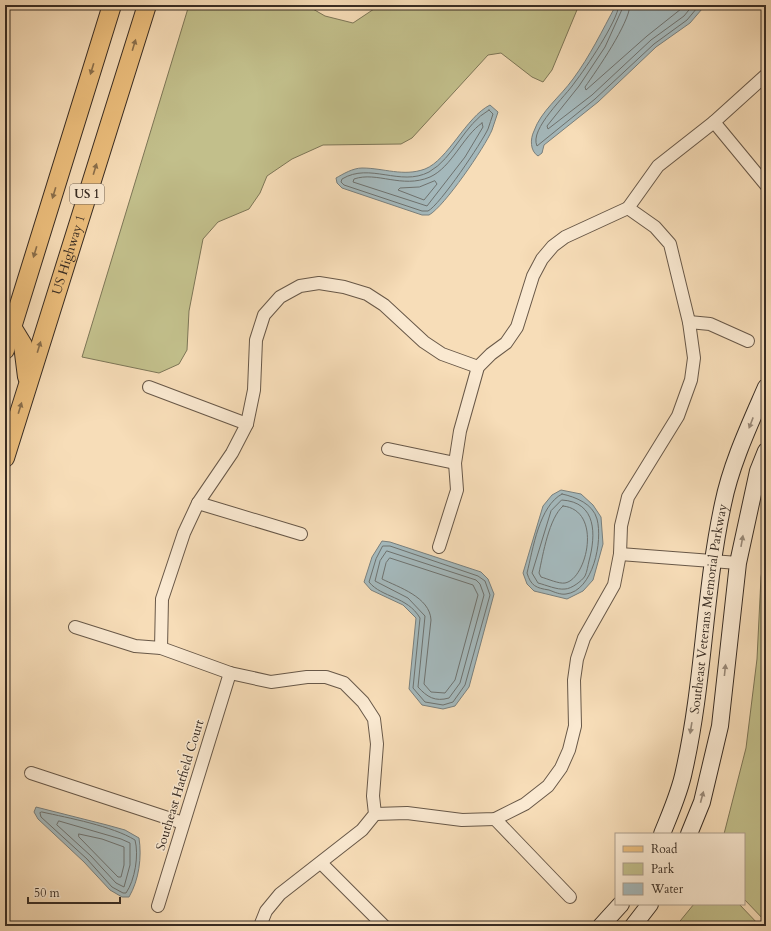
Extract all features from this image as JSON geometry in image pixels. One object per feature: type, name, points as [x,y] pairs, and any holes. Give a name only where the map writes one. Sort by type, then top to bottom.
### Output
[{"type":"main road","name":"US 1","points":[[5,350],[112,5]]},
{"type":"main road","name":"US Highway 1","points":[[5,458],[147,5]]},
{"type":"main road","points":[[12,327],[23,345],[28,384]]},
{"type":"main road","name":"Southeast Veterans Memorial Parkway","points":[[662,833],[684,772],[699,678],[713,562],[723,502],[736,460],[766,387]]},
{"type":"main road","name":"Southeast Veterans Memorial Parkway","points":[[689,833],[702,802],[720,726],[738,563],[758,471],[766,451]]},
{"type":"main road","points":[[601,926],[619,905]]},
{"type":"main road","points":[[633,926],[649,905]]},
{"type":"street","points":[[439,548],[457,490],[455,463],[460,431],[478,367],[490,354],[506,343],[517,327],[533,276],[542,260],[553,246],[565,237],[628,208],[658,166],[714,122],[766,76]]},
{"type":"street","points":[[714,122],[766,185]]},
{"type":"street","points":[[375,814],[407,813],[462,820],[495,819],[525,804],[548,786],[561,768],[569,750],[575,726],[574,680],[577,659],[584,638],[614,585],[620,554],[621,526],[628,497],[678,416],[688,392],[694,358],[689,322],[670,244],[655,228],[628,208]]},
{"type":"street","points":[[161,648],[162,599],[184,533],[198,503],[232,453],[247,424],[254,390],[256,340],[264,315],[280,297],[300,286],[319,283],[344,287],[367,294],[384,306],[424,342],[442,354],[478,367]]},
{"type":"street","points":[[689,322],[710,324],[748,341]]},
{"type":"street","points":[[149,387],[247,424]]},
{"type":"street","points":[[388,449],[455,463]]},
{"type":"street","points":[[198,503],[301,534]]},
{"type":"street","points":[[620,554],[738,563]]},
{"type":"street","points":[[75,627],[135,646],[161,648],[230,673],[271,682],[307,677],[326,677],[344,683],[363,702],[374,719],[377,744],[373,796],[375,814],[362,830],[280,894],[266,910],[260,926]]},
{"type":"street","name":"Southeast Hatfield Court","points":[[158,906],[230,673]]},
{"type":"street","points":[[31,773],[183,823]]},
{"type":"street","points":[[495,819],[570,897]]},
{"type":"street","points":[[321,863],[384,926]]},
{"type":"green space","points":[[189,5],[306,5],[325,16],[353,23],[380,5],[579,5],[552,70],[543,82],[532,77],[501,53],[488,55],[412,138],[401,144],[323,145],[292,159],[267,176],[260,193],[249,209],[218,222],[203,239],[189,311],[187,350],[179,364],[159,373],[82,357]]},
{"type":"green space","points":[[766,547],[766,922],[745,900],[745,833],[724,833],[746,748],[757,659],[761,577]]},
{"type":"green space","points":[[693,905],[740,905],[760,926],[676,926]]},
{"type":"water","points":[[616,5],[702,5],[702,9],[690,23],[656,47],[598,102],[544,145],[542,153],[538,156],[533,151],[531,141],[537,124],[541,117],[568,86],[585,61]]},
{"type":"water","points":[[490,105],[498,112],[488,138],[454,189],[436,210],[429,215],[422,215],[342,188],[337,183],[336,178],[359,168],[401,172],[425,169],[441,157],[473,119]]},
{"type":"water","points":[[561,490],[581,494],[593,505],[601,517],[603,544],[593,580],[583,591],[567,599],[534,591],[527,584],[523,573],[543,506],[552,495]]},
{"type":"water","points":[[382,541],[390,542],[481,572],[488,579],[494,594],[469,687],[455,706],[443,709],[422,705],[409,689],[416,618],[403,605],[371,590],[364,582],[372,557]]},
{"type":"water","points":[[36,807],[125,830],[139,838],[139,868],[129,897],[122,897],[110,890],[84,862],[38,819],[34,812]]}]
